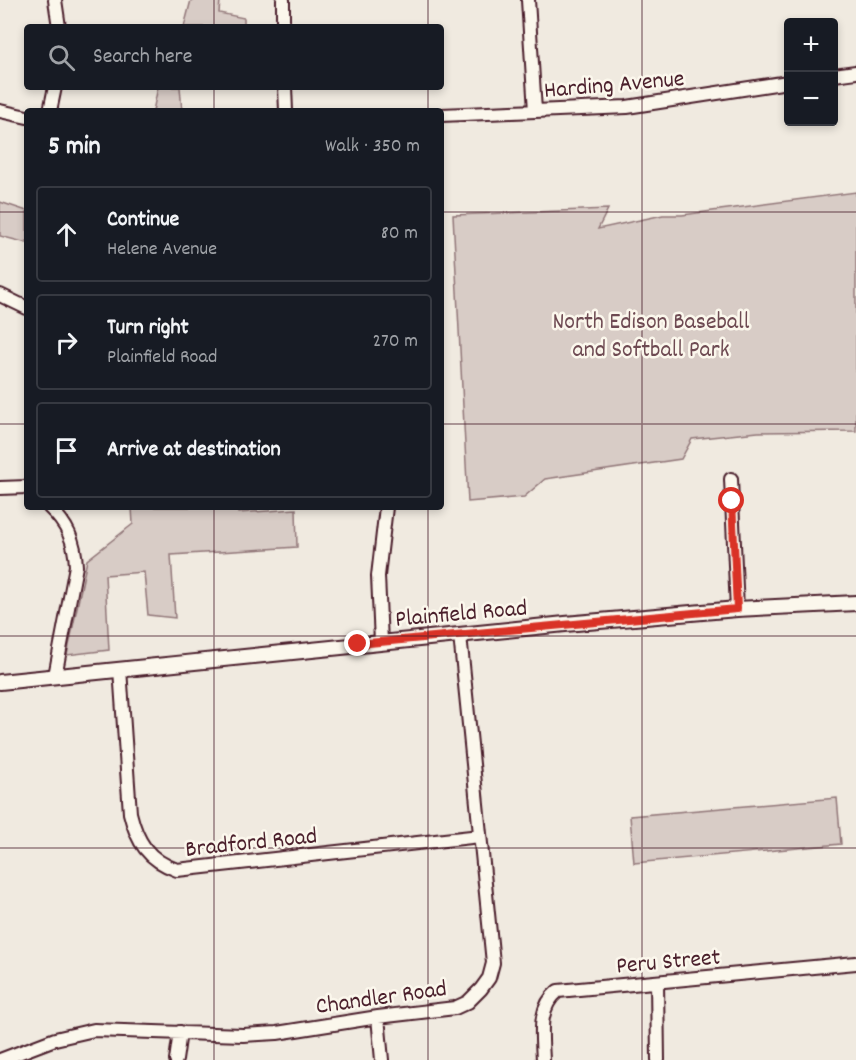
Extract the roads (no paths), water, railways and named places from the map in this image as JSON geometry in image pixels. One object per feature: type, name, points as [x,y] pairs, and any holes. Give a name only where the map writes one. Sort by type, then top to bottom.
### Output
[{"type":"street","points":[[55,0],[59,24]]},
{"type":"street","points":[[282,24],[283,0]]},
{"type":"street","points":[[528,0],[535,111]]},
{"type":"street","points":[[838,74],[856,72]]},
{"type":"street","name":"Harding Avenue","points":[[444,115],[627,107],[784,83]]},
{"type":"street","points":[[51,108],[54,90]]},
{"type":"street","points":[[285,90],[286,108]]},
{"type":"street","points":[[0,111],[24,116]]},
{"type":"street","points":[[0,295],[24,307]]},
{"type":"street","points":[[731,479],[737,609]]},
{"type":"street","points":[[0,488],[24,487]]},
{"type":"street","points":[[52,510],[64,521],[76,552],[76,566],[55,676]]},
{"type":"street","points":[[381,642],[378,576],[386,510]]},
{"type":"street","name":"Plainfield Road","points":[[0,682],[381,642],[737,609],[856,603]]},
{"type":"street","name":"Chandler Road","points":[[0,1060],[55,1039],[94,1030],[243,1035],[277,1033],[378,1017],[456,1008],[468,1002],[489,978],[492,951],[460,636]]},
{"type":"street","name":"Bradford Road","points":[[120,669],[130,813],[135,835],[148,855],[164,866],[177,870],[480,836]]},
{"type":"street","name":"Peru Street","points":[[543,1060],[544,1009],[550,998],[558,991],[856,963]]},
{"type":"street","points":[[657,982],[658,1060]]},
{"type":"street","points":[[378,1017],[382,1060]]},
{"type":"street","points":[[176,1060],[180,1032]]},
{"type":"park label","name":"North Edison Baseball and Softball Park","points":[[651,334]]}]
